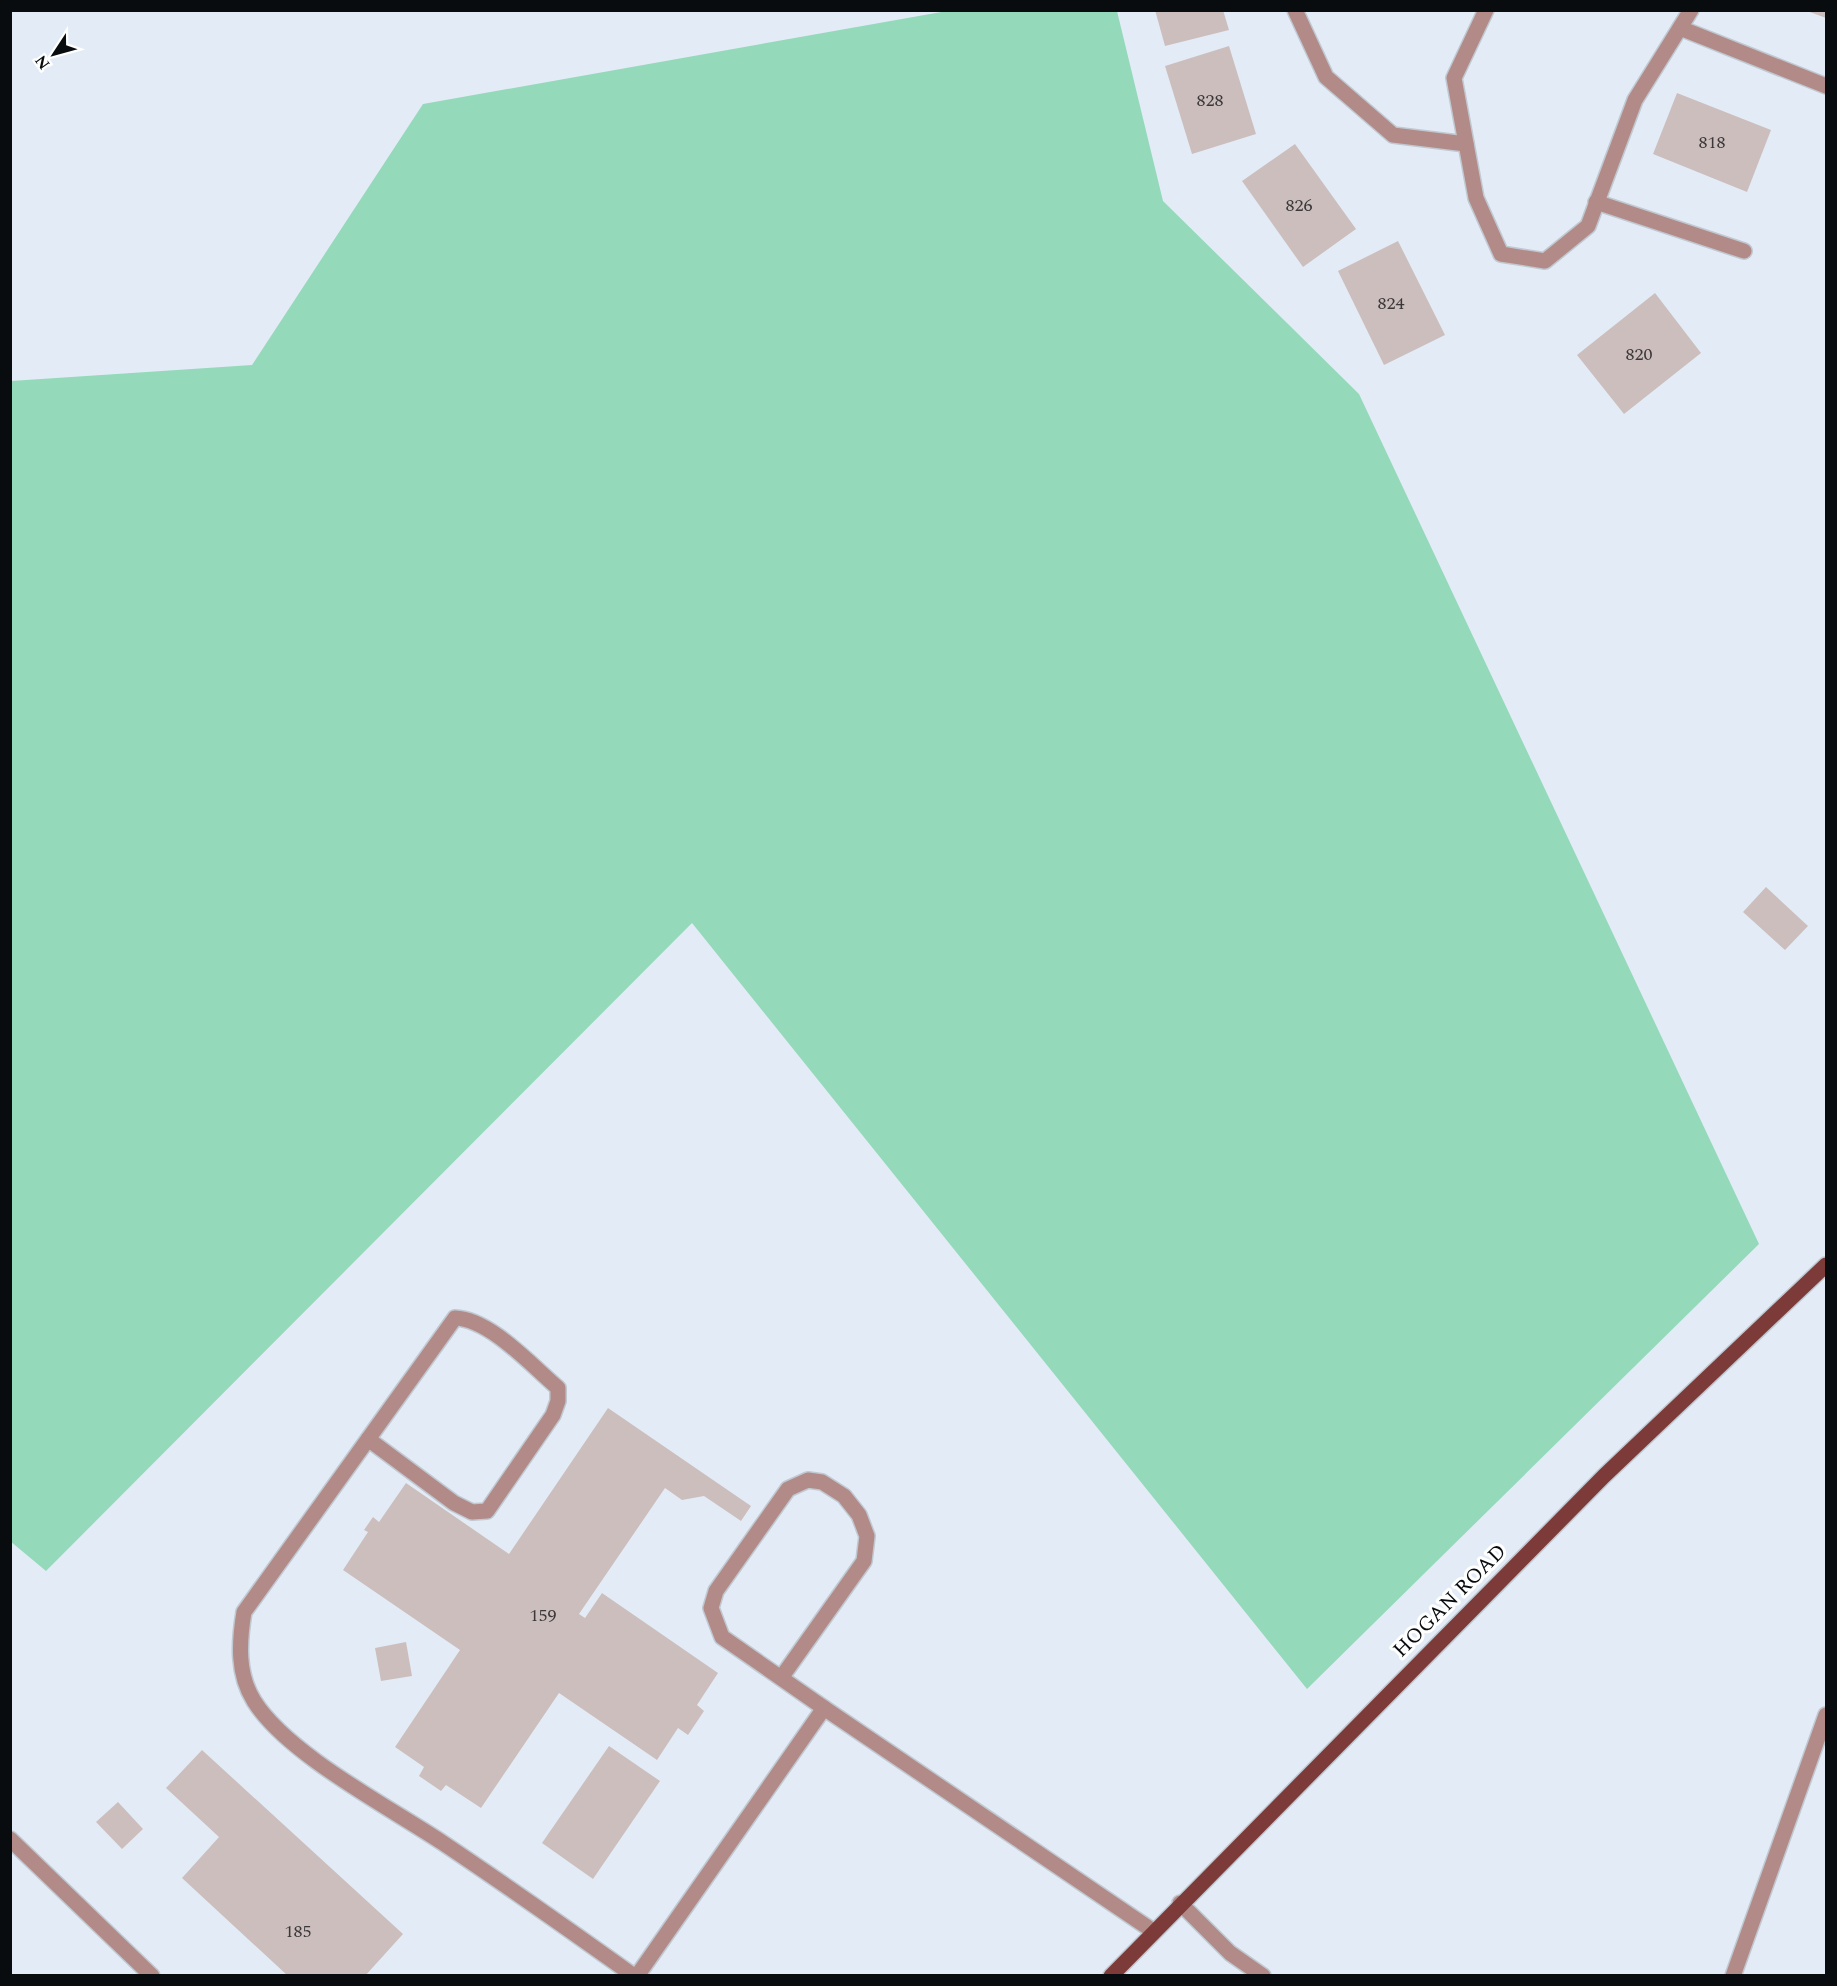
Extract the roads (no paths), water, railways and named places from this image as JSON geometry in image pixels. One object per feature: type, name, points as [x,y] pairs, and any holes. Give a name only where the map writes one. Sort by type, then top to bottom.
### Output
[{"type":"main road","name":"HOGAN ROAD","points":[[1111,1976],[1180,1903],[1604,1476],[1827,1265]]},
{"type":"lane","points":[[1294,10],[1326,77],[1393,135],[1466,144]]},
{"type":"lane","points":[[1486,10],[1454,78],[1476,198],[1501,254],[1545,261],[1588,226],[1635,100],[1691,10]]},
{"type":"lane","points":[[1680,28],[1827,86]]},
{"type":"lane","points":[[1596,202],[1744,251]]},
{"type":"lane","points":[[368,1439],[454,1503],[472,1512],[487,1511],[553,1415],[558,1401],[558,1388],[484,1326],[466,1318],[455,1318],[368,1439],[244,1612],[238,1644],[246,1684],[254,1702],[300,1750],[444,1844],[636,1976],[824,1708]]},
{"type":"lane","points":[[781,1678],[864,1561],[867,1536],[859,1515],[844,1496],[822,1482],[808,1480],[788,1489],[716,1591],[711,1608],[722,1638],[1153,1931]]},
{"type":"lane","points":[[1733,1976],[1827,1715]]},
{"type":"lane","points":[[10,1839],[152,1976]]},
{"type":"lane","points":[[1180,1903],[1230,1953],[1263,1976]]}]
